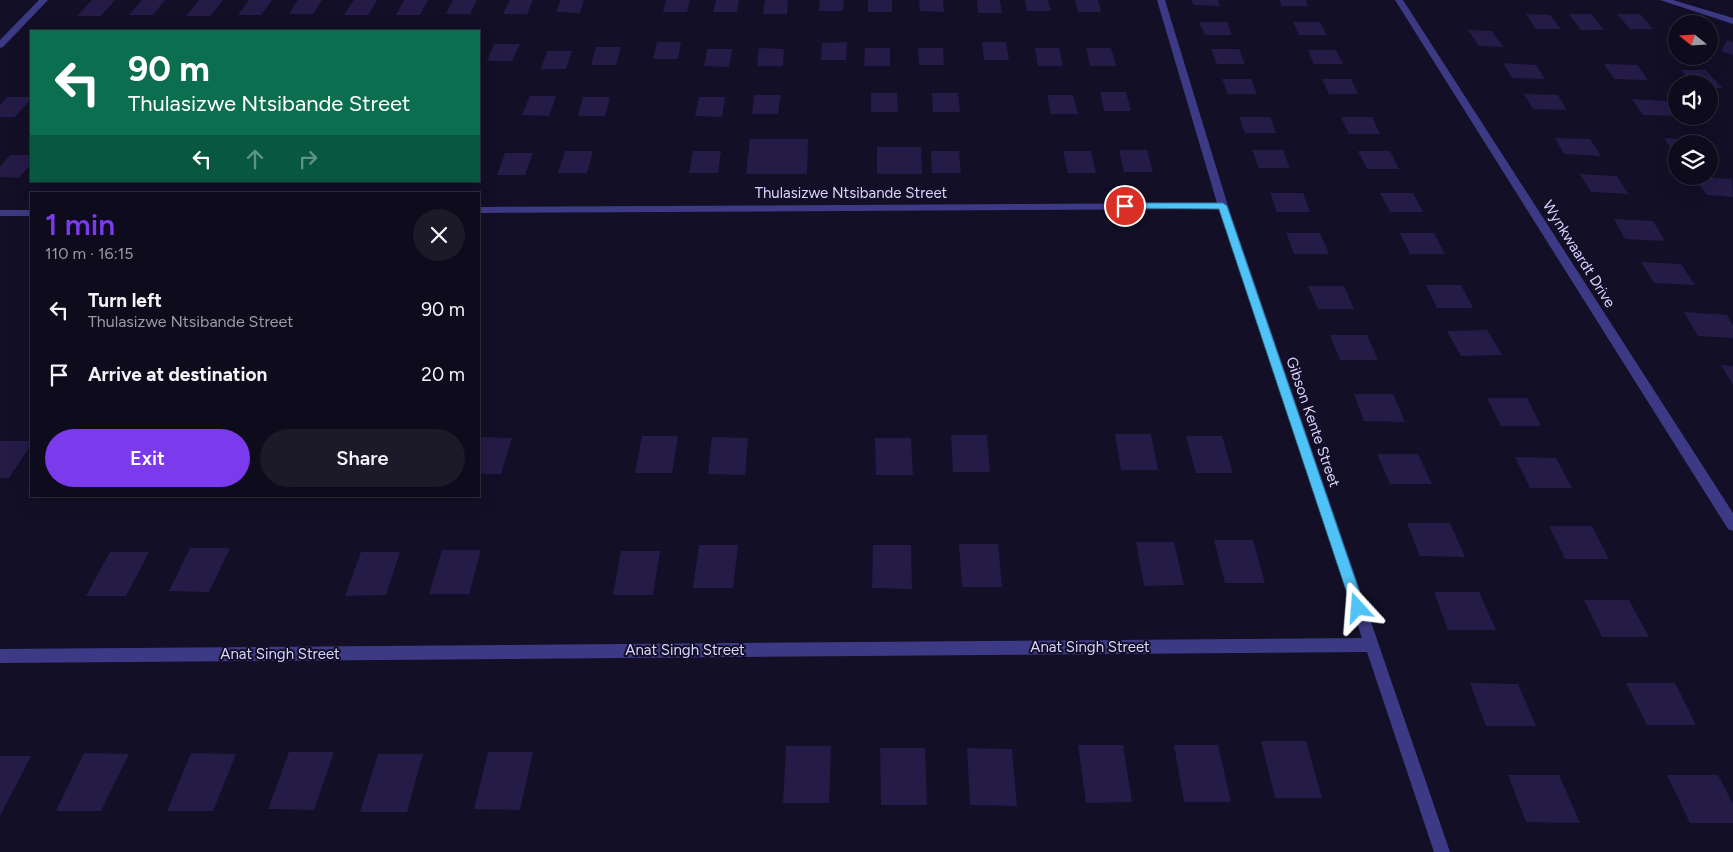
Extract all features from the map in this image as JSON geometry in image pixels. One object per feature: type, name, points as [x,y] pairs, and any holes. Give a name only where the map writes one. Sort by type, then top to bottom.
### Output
[{"type":"street","points":[[0,44],[44,0]]},
{"type":"street","name":"Gibson Kente Street","points":[[1160,0],[1223,206],[1442,852]]},
{"type":"street","name":"Wynkwaardt Drive","points":[[1399,0],[1733,525]]},
{"type":"street","points":[[1664,0],[1733,21]]},
{"type":"street","name":"Thulasizwe Ntsibande Street","points":[[480,210],[1223,206]]},
{"type":"street","points":[[0,213],[30,213]]},
{"type":"street","name":"Anat Singh Street","points":[[0,656],[1371,644]]},
{"type":"building","points":[[92,0],[115,0],[101,16],[77,16]]},
{"type":"building","points":[[142,0],[165,0],[153,15],[129,15]]},
{"type":"building","points":[[199,0],[223,0],[210,16],[186,16]]},
{"type":"building","points":[[249,0],[272,0],[261,15],[238,15]]},
{"type":"building","points":[[298,0],[322,0],[313,14],[289,14]]},
{"type":"building","points":[[354,0],[377,0],[368,15],[344,15]]},
{"type":"building","points":[[404,0],[428,0],[420,15],[396,15]]},
{"type":"building","points":[[453,0],[477,0],[470,14],[446,14]]},
{"type":"building","points":[[510,0],[533,0],[527,14],[503,14]]},
{"type":"building","points":[[561,0],[584,0],[580,13],[556,12]]},
{"type":"building","points":[[666,0],[690,0],[687,12],[663,12]]},
{"type":"building","points":[[716,0],[739,0],[737,12],[713,12]]},
{"type":"building","points":[[765,0],[788,0],[787,14],[763,14]]},
{"type":"building","points":[[820,0],[844,0],[843,11],[819,11]]},
{"type":"building","points":[[868,0],[892,0],[892,12],[868,12]]},
{"type":"building","points":[[919,0],[943,0],[944,12],[920,11]]},
{"type":"building","points":[[977,0],[1000,0],[1002,13],[978,13]]},
{"type":"building","points":[[1025,0],[1048,0],[1051,11],[1027,11]]},
{"type":"building","points":[[1075,0],[1098,0],[1101,12],[1078,12]]},
{"type":"building","points":[[1191,0],[1218,0],[1220,6],[1194,5]]},
{"type":"building","points":[[1279,0],[1306,0],[1308,6],[1282,6]]},
{"type":"building","points":[[1526,14],[1550,15],[1561,29],[1536,29]]},
{"type":"building","points":[[1569,14],[1591,14],[1604,30],[1581,30]]},
{"type":"building","points":[[1617,14],[1640,14],[1653,29],[1630,29]]},
{"type":"building","points":[[1199,22],[1227,22],[1232,35],[1205,35]]},
{"type":"building","points":[[1293,22],[1320,22],[1327,35],[1299,35]]},
{"type":"building","points":[[1468,30],[1492,31],[1503,47],[1479,46]]},
{"type":"building","points":[[1727,40],[1733,42],[1733,55],[1721,51]]},
{"type":"building","points":[[657,42],[681,42],[678,59],[653,59]]},
{"type":"building","points":[[847,42],[846,60],[821,60],[822,43]]},
{"type":"building","points":[[982,42],[1006,42],[1009,60],[984,60]]},
{"type":"building","points":[[494,44],[520,44],[512,61],[487,61]]},
{"type":"building","points":[[596,47],[621,47],[616,65],[591,65]]},
{"type":"building","points":[[759,48],[784,49],[783,66],[757,66]]},
{"type":"building","points":[[865,48],[890,48],[890,66],[864,66]]},
{"type":"building","points":[[918,48],[943,48],[944,65],[919,65]]},
{"type":"building","points":[[1035,48],[1059,48],[1063,66],[1038,66]]},
{"type":"building","points":[[1086,48],[1111,48],[1116,66],[1090,66]]},
{"type":"building","points":[[707,49],[732,49],[729,67],[704,66]]},
{"type":"building","points":[[1211,49],[1239,49],[1245,64],[1217,64]]},
{"type":"building","points":[[1308,50],[1336,50],[1343,64],[1314,64]]},
{"type":"building","points":[[547,51],[572,51],[566,69],[541,69]]},
{"type":"building","points":[[1503,63],[1536,65],[1545,79],[1512,78]]},
{"type":"building","points":[[1604,64],[1637,65],[1648,80],[1614,79]]},
{"type":"building","points":[[1681,70],[1706,70],[1710,75],[1685,75]]},
{"type":"building","points":[[1222,79],[1251,79],[1257,94],[1228,94]]},
{"type":"building","points":[[1322,79],[1351,79],[1358,94],[1329,94]]},
{"type":"building","points":[[1100,92],[1126,92],[1131,111],[1104,111]]},
{"type":"building","points":[[871,93],[897,93],[898,112],[871,112]]},
{"type":"building","points":[[932,93],[958,93],[960,112],[933,112]]},
{"type":"building","points":[[1524,94],[1558,95],[1567,110],[1533,109]]},
{"type":"building","points":[[754,95],[781,95],[778,114],[752,114]]},
{"type":"building","points":[[1047,95],[1073,95],[1078,114],[1051,114]]},
{"type":"building","points":[[530,96],[556,96],[549,116],[522,115]]},
{"type":"building","points":[[7,97],[30,97],[30,100],[15,117],[0,117],[0,105]]},
{"type":"building","points":[[583,97],[610,97],[605,116],[578,116]]},
{"type":"building","points":[[699,97],[725,97],[722,117],[695,116]]},
{"type":"building","points":[[1632,99],[1667,101],[1668,103],[1668,116],[1643,115]]},
{"type":"building","points":[[1239,117],[1270,117],[1276,133],[1245,133]]},
{"type":"building","points":[[1341,117],[1372,117],[1380,134],[1349,134]]},
{"type":"building","points":[[1555,138],[1590,139],[1601,156],[1564,154]]},
{"type":"building","points":[[750,139],[808,139],[807,174],[746,174]]},
{"type":"building","points":[[877,147],[921,147],[922,174],[877,174]]},
{"type":"building","points":[[1119,150],[1147,150],[1153,172],[1124,172]]},
{"type":"building","points":[[1252,150],[1283,150],[1290,168],[1259,168]]},
{"type":"building","points":[[565,151],[593,151],[587,173],[558,173]]},
{"type":"building","points":[[693,151],[721,151],[718,173],[689,173]]},
{"type":"building","points":[[931,151],[959,151],[961,173],[932,173]]},
{"type":"building","points":[[1063,151],[1091,151],[1096,173],[1068,173]]},
{"type":"building","points":[[1358,151],[1390,151],[1399,169],[1367,169]]},
{"type":"building","points":[[505,153],[533,153],[525,175],[497,175]]},
{"type":"building","points":[[10,155],[30,155],[30,165],[19,178],[0,177],[0,167]]},
{"type":"building","points":[[1580,174],[1617,176],[1628,194],[1591,192]]},
{"type":"building","points":[[1718,178],[1732,179],[1733,197],[1707,195],[1700,185],[1718,185]]},
{"type":"building","points":[[1270,193],[1303,193],[1310,212],[1277,212]]},
{"type":"building","points":[[1380,193],[1413,193],[1423,212],[1390,212]]},
{"type":"building","points":[[1614,219],[1653,221],[1665,241],[1625,239]]},
{"type":"building","points":[[1286,233],[1320,233],[1329,254],[1294,254]]},
{"type":"building","points":[[1400,233],[1434,233],[1445,254],[1410,254]]},
{"type":"building","points":[[1641,262],[1681,264],[1695,285],[1654,283]]},
{"type":"building","points":[[1426,285],[1461,285],[1473,308],[1437,308]]},
{"type":"building","points":[[1308,286],[1344,286],[1354,309],[1318,309]]},
{"type":"building","points":[[1684,312],[1727,315],[1733,325],[1733,338],[1698,336]]},
{"type":"building","points":[[1487,330],[1502,355],[1461,356],[1447,331]]},
{"type":"building","points":[[1330,335],[1367,335],[1378,360],[1340,360]]},
{"type":"building","points":[[1721,365],[1733,366],[1733,385]]},
{"type":"building","points":[[1354,394],[1393,394],[1405,422],[1364,421]]},
{"type":"building","points":[[1487,398],[1527,398],[1541,426],[1501,426]]},
{"type":"building","points":[[1115,434],[1151,434],[1158,470],[1121,470]]},
{"type":"building","points":[[951,435],[987,435],[990,472],[953,472]]},
{"type":"building","points":[[642,436],[678,436],[672,473],[635,473]]},
{"type":"building","points":[[1186,436],[1222,436],[1233,473],[1196,473]]},
{"type":"building","points":[[480,437],[512,438],[501,474],[480,474]]},
{"type":"building","points":[[712,437],[748,438],[745,475],[708,474]]},
{"type":"building","points":[[875,438],[911,438],[913,475],[876,475]]},
{"type":"building","points":[[0,441],[30,441],[30,446],[9,478],[0,478]]},
{"type":"building","points":[[1377,454],[1418,454],[1432,484],[1390,484]]},
{"type":"building","points":[[1515,457],[1556,458],[1572,488],[1530,488]]},
{"type":"building","points":[[1407,523],[1450,523],[1465,557],[1420,556]]},
{"type":"building","points":[[1549,526],[1592,526],[1609,559],[1565,559]]},
{"type":"building","points":[[1214,540],[1253,540],[1265,583],[1225,583]]},
{"type":"building","points":[[1136,542],[1174,542],[1184,585],[1144,586]]},
{"type":"building","points":[[959,544],[998,544],[1002,587],[962,587]]},
{"type":"building","points":[[699,545],[738,545],[733,588],[693,588]]},
{"type":"building","points":[[873,545],[911,545],[912,589],[872,588]]},
{"type":"building","points":[[190,548],[230,548],[209,592],[169,591]]},
{"type":"building","points":[[442,550],[481,550],[469,594],[429,594]]},
{"type":"building","points":[[621,551],[660,551],[653,595],[613,595]]},
{"type":"building","points":[[110,552],[149,552],[126,596],[86,596]]},
{"type":"building","points":[[361,552],[400,552],[386,595],[345,596]]},
{"type":"building","points":[[1434,592],[1479,592],[1496,630],[1448,630]]},
{"type":"building","points":[[1584,600],[1629,600],[1649,637],[1602,637]]},
{"type":"building","points":[[1470,683],[1518,684],[1536,726],[1486,726]]},
{"type":"building","points":[[1626,683],[1675,683],[1696,725],[1647,725]]},
{"type":"building","points":[[1261,741],[1306,741],[1322,798],[1275,798]]},
{"type":"building","points":[[1078,745],[1123,745],[1132,802],[1086,803]]},
{"type":"building","points":[[1174,745],[1218,745],[1231,802],[1184,802]]},
{"type":"building","points":[[786,746],[831,746],[829,803],[783,803]]},
{"type":"building","points":[[880,748],[925,748],[927,805],[881,805]]},
{"type":"building","points":[[967,748],[1012,749],[1017,806],[970,805]]},
{"type":"building","points":[[289,752],[334,752],[314,810],[268,809]]},
{"type":"building","points":[[488,752],[533,752],[520,810],[474,809]]},
{"type":"building","points":[[84,753],[129,754],[101,811],[56,811]]},
{"type":"building","points":[[191,753],[236,754],[213,811],[167,811]]},
{"type":"building","points":[[378,754],[423,754],[407,812],[360,812]]},
{"type":"building","points":[[0,756],[31,756],[0,816]]},
{"type":"building","points":[[1508,775],[1559,775],[1580,823],[1526,822]]},
{"type":"building","points":[[1667,775],[1718,775],[1733,804],[1733,823],[1690,823]]},
{"type":"route","points":[[1125,206],[1223,206],[1358,608]]}]
